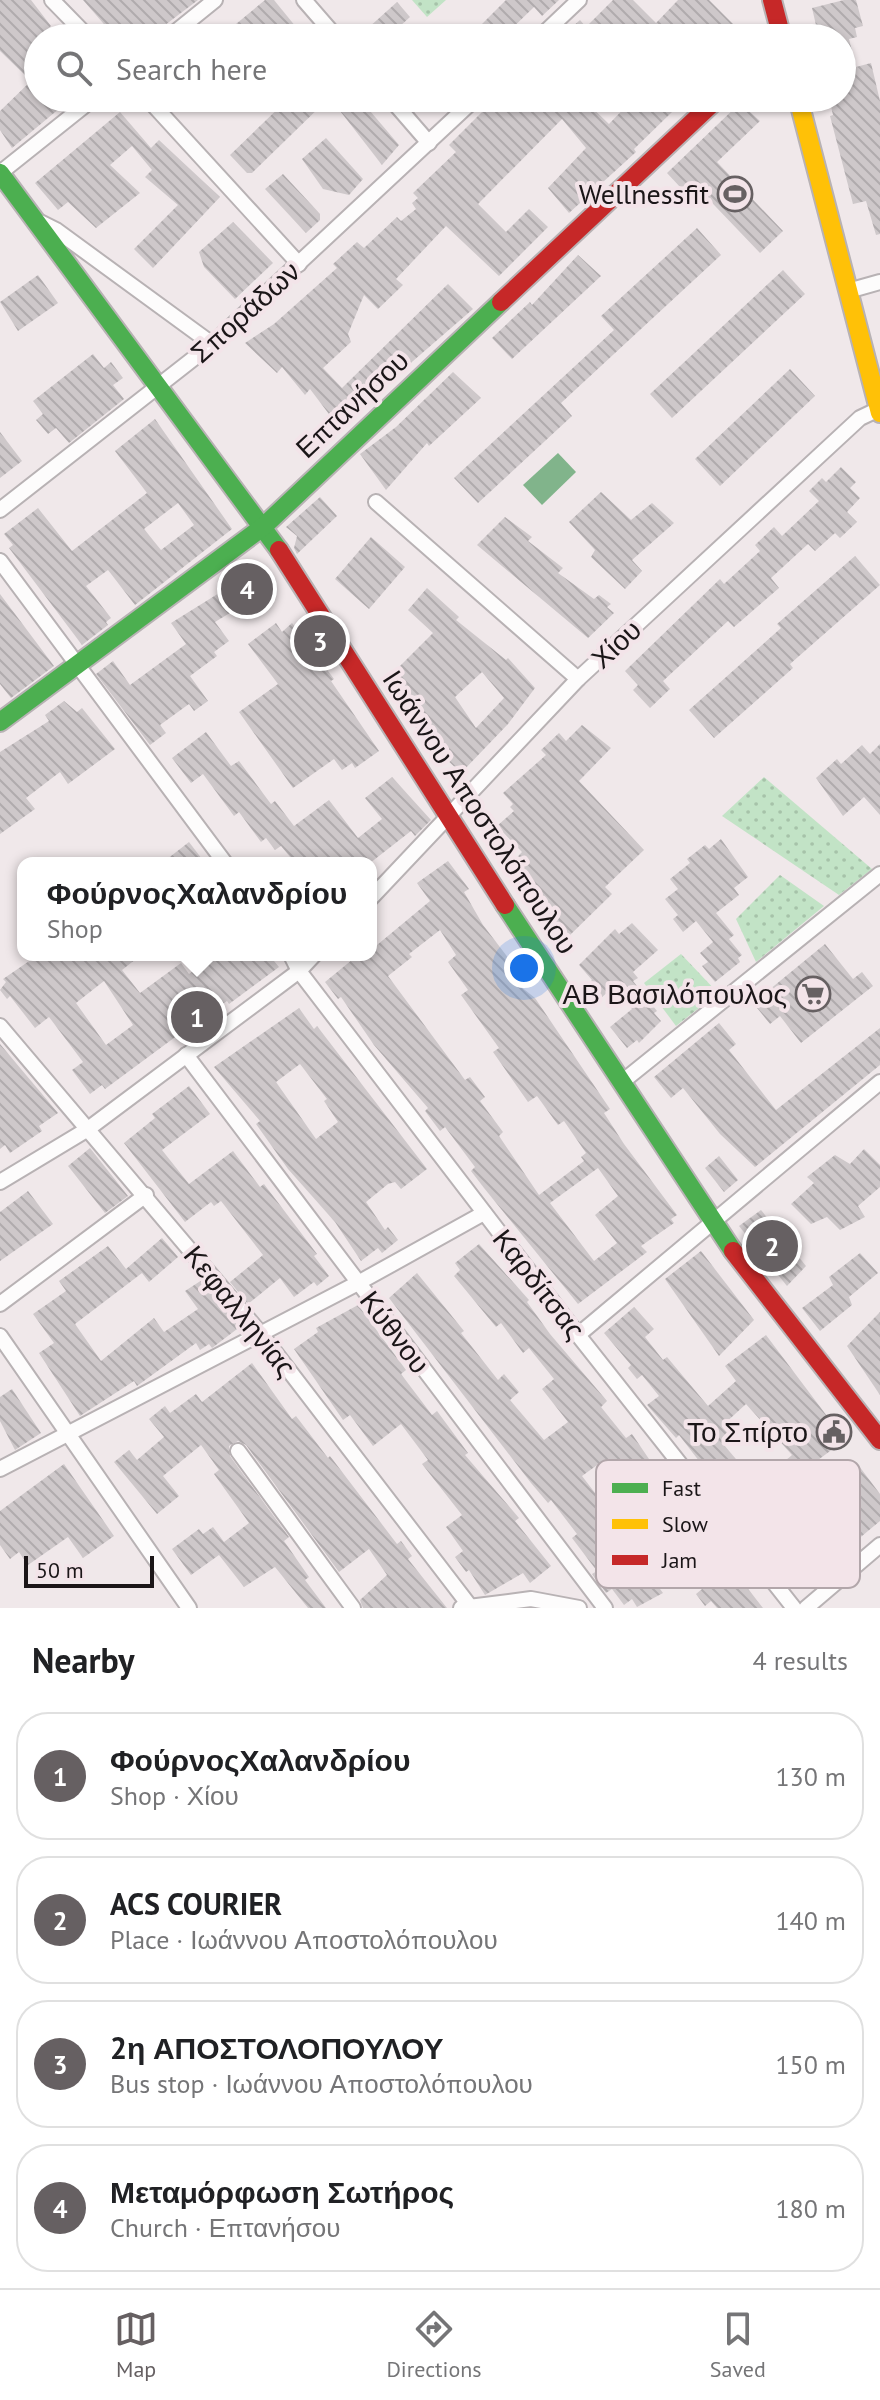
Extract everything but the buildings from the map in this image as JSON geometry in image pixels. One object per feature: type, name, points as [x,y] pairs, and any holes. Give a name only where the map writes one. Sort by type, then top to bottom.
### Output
[{"type":"street","points":[[52,0],[75,24]]},
{"type":"street","points":[[185,24],[215,0]]},
{"type":"street","points":[[304,0],[325,24]]},
{"type":"street","points":[[554,24],[579,0]]},
{"type":"street","points":[[772,0],[778,24]]},
{"type":"street","points":[[0,173],[76,112]]},
{"type":"street","points":[[160,112],[299,264]]},
{"type":"street","points":[[402,112],[429,143]]},
{"type":"street","name":"Σποράδων","points":[[0,510],[212,344],[461,112]]},
{"type":"street","name":"Επτανήσου","points":[[0,722],[264,526],[703,112]]},
{"type":"street","points":[[802,112],[880,411]]},
{"type":"street","name":"Ιωάννου Αποστολόπουλου","points":[[0,173],[264,526],[449,819],[713,1222],[880,1440]]},
{"type":"street","name":"Ιωάννου Αποστολόπουλου","points":[[0,199],[30,217]]},
{"type":"street","points":[[30,217],[56,230],[212,344]]},
{"type":"street","points":[[848,291],[880,282]]},
{"type":"street","name":"Χίου","points":[[377,892],[578,679],[860,418],[880,411]]},
{"type":"street","points":[[376,502],[578,679]]},
{"type":"street","points":[[0,561],[220,857]]},
{"type":"street","points":[[622,1082],[880,874]]},
{"type":"street","name":"Καρδίτσας","points":[[294,961],[484,1213],[677,1460]]},
{"type":"street","points":[[0,1182],[88,1129],[308,961]]},
{"type":"street","name":"Κεφαλληνίας","points":[[0,1026],[261,1334],[464,1606]]},
{"type":"street","name":"Κύθνου","points":[[186,1055],[605,1608]]},
{"type":"street","points":[[578,1335],[880,1082]]},
{"type":"street","points":[[0,1304],[146,1195]]},
{"type":"street","points":[[0,1469],[358,1283],[484,1213]]},
{"type":"street","points":[[0,1336],[189,1608]]},
{"type":"street","points":[[238,1451],[353,1608]]},
{"type":"street","points":[[860,1562],[880,1545]]},
{"type":"street","name":"Καρδίτσας","points":[[778,1588],[794,1608]]},
{"type":"street","points":[[806,1608],[829,1588]]},
{"type":"street","points":[[464,1606],[531,1599],[579,1608]]},
{"type":"shaded area","points":[[412,0],[446,0],[427,17]]},
{"type":"shaded area","points":[[558,453],[576,472],[542,505],[523,485]]},
{"type":"shaded area","points":[[764,777],[872,869],[839,895],[722,816]]},
{"type":"shaded area","points":[[780,875],[824,906],[756,962],[736,919]]},
{"type":"shaded area","points":[[681,954],[718,993],[676,1026],[644,983]]},
{"type":"traffic: fast","points":[[0,173],[279,550]]},
{"type":"traffic: fast","points":[[0,722],[264,526],[501,302]]},
{"type":"traffic: fast","points":[[505,905],[733,1251]]},
{"type":"traffic: slow","points":[[802,112],[880,413]]},
{"type":"traffic: jam","points":[[772,0],[778,24]]},
{"type":"traffic: jam","points":[[501,302],[703,112]]},
{"type":"traffic: jam","points":[[279,550],[505,905]]},
{"type":"traffic: jam","points":[[733,1251],[880,1440]]},
{"type":"place","name":"Wellnessfit","points":[[735,194]]},
{"type":"place","name":"Μεταμόρφωση Σωτήρος","points":[[247,589]]},
{"type":"place","name":"2η ΑΠΟΣΤΟΛΟΠΟΥΛΟΥ","points":[[320,641]]},
{"type":"place","name":"ΑΒ Βασιλόπουλος","points":[[813,994]]},
{"type":"place","name":"ΦούρνοςΧαλανδρίου","points":[[197,1017]]},
{"type":"place","name":"ACS COURIER","points":[[772,1246]]},
{"type":"place","name":"Το Σπίρτο","points":[[834,1432]]}]
